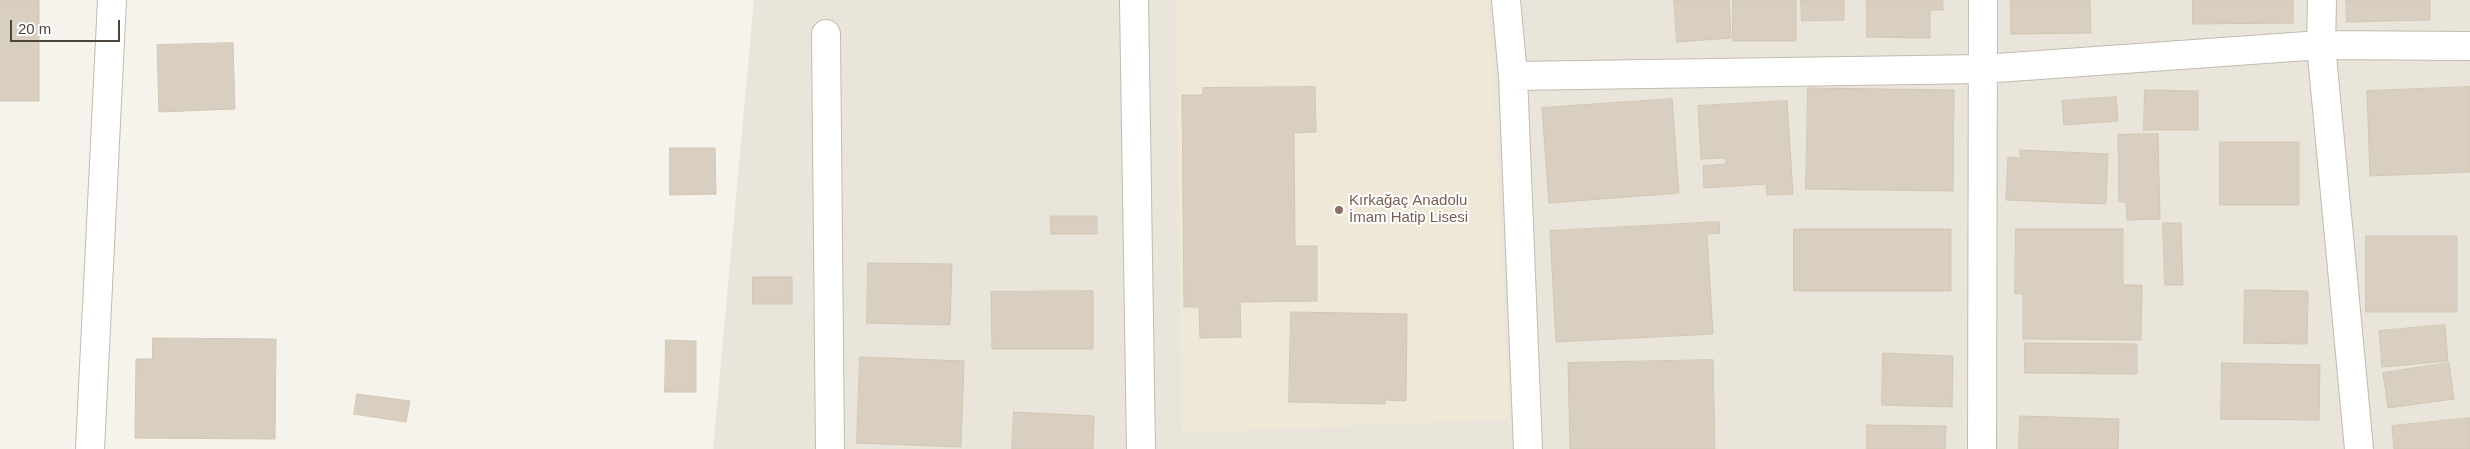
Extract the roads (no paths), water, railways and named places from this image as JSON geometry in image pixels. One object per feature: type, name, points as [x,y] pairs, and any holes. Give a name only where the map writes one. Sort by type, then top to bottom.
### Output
[{"type":"street","points":[[90,449],[112,0]]},
{"type":"street","points":[[1134,0],[1142,449]]},
{"type":"street","points":[[1506,0],[1513,76],[1528,449]]},
{"type":"street","points":[[1982,449],[1983,0]]},
{"type":"street","points":[[2322,0],[2321,45],[2359,449]]},
{"type":"street","points":[[826,34],[830,449]]},
{"type":"street","points":[[1513,76],[1983,69],[2321,45],[2470,46]]},
{"type":"place","name":"Kırkağaç Anadolu İmam Hatip Lisesi","points":[[1339,210]]}]
